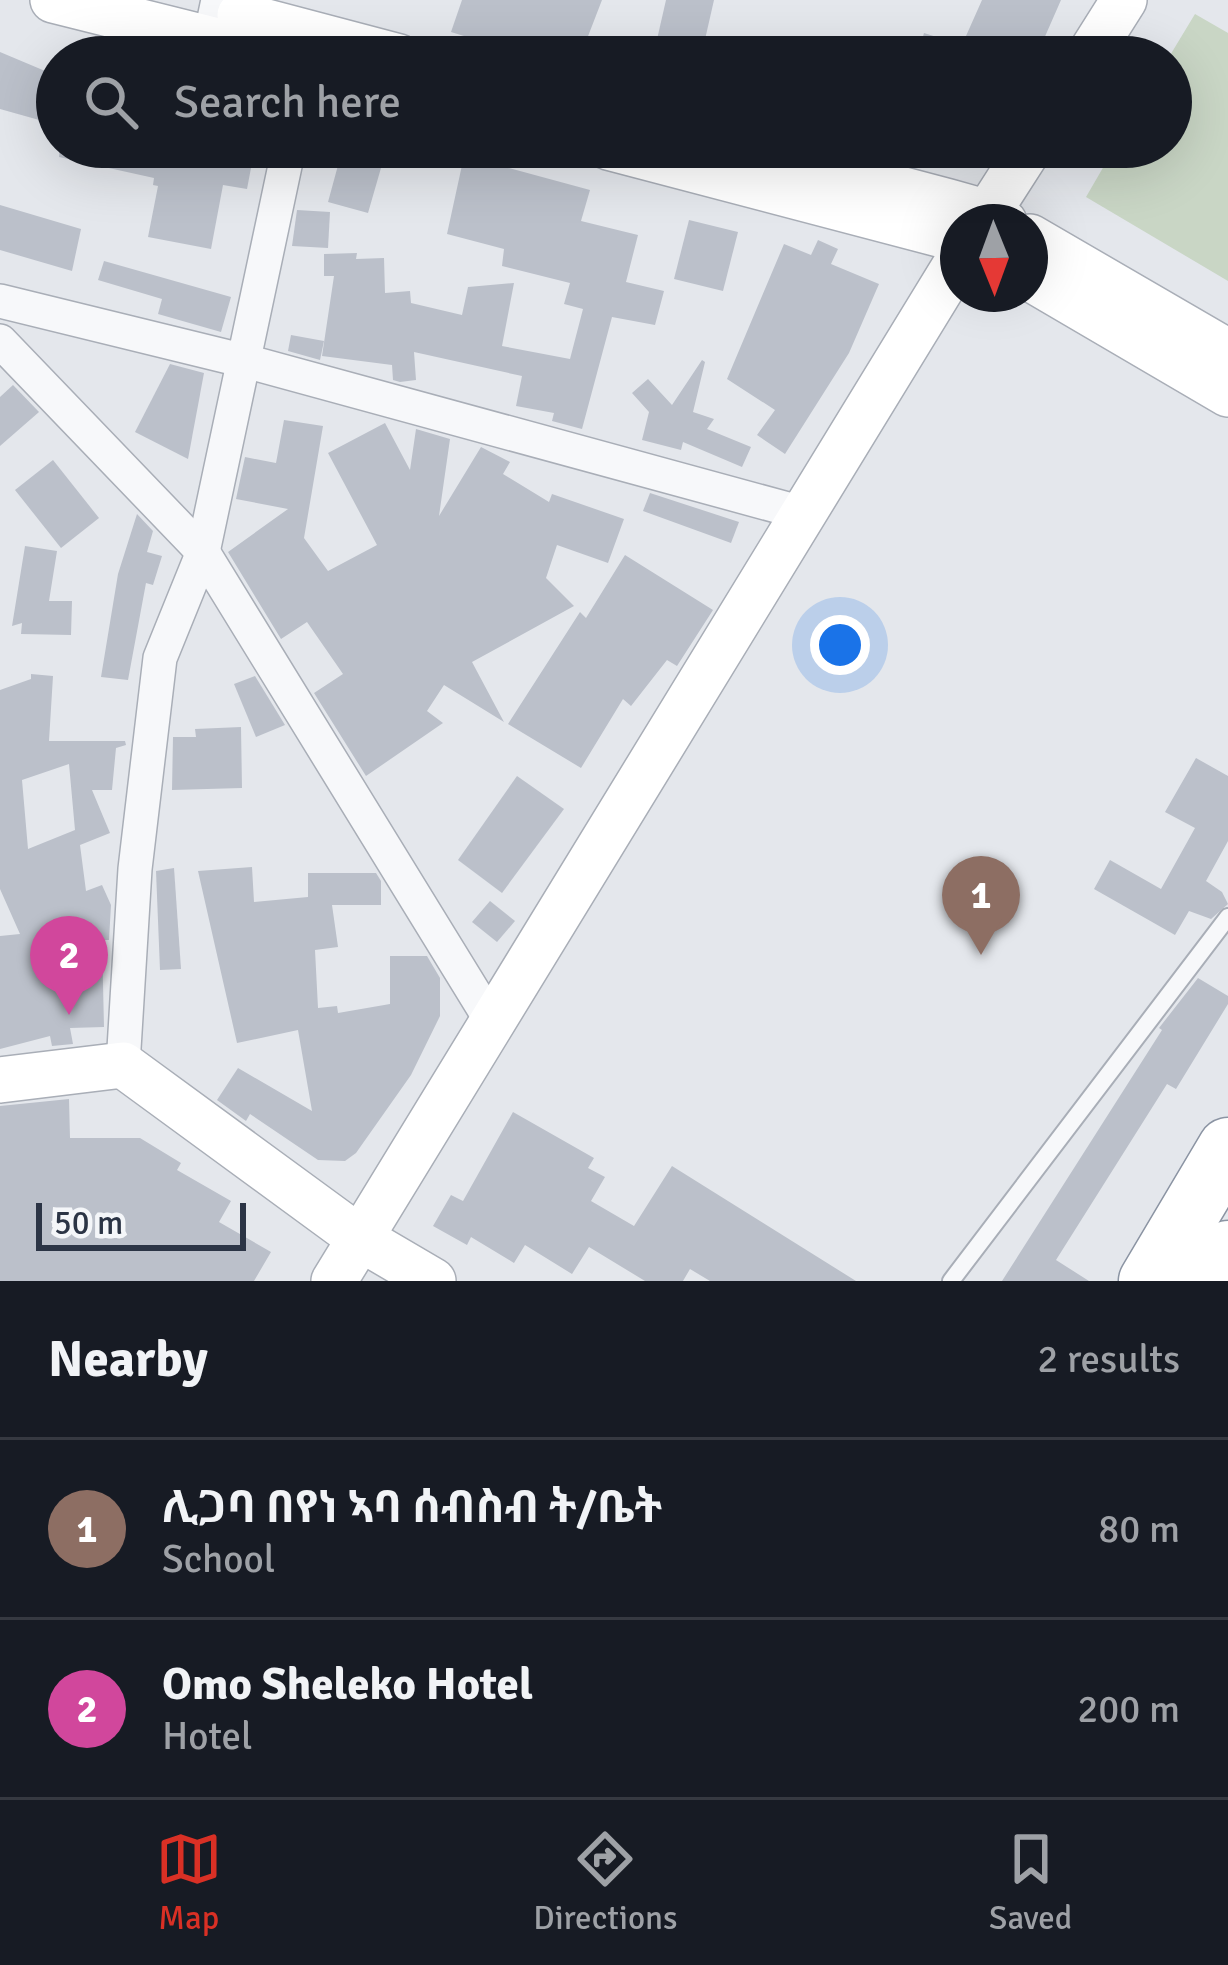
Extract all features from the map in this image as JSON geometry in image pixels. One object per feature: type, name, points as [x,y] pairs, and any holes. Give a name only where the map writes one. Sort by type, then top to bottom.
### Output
[{"type":"highway","points":[[1149,1281],[1228,1148]]},
{"type":"highway","points":[[1209,1281],[1228,1251]]},
{"type":"main road","points":[[53,0],[207,12],[309,36]]},
{"type":"main road","points":[[1101,36],[1124,0]]},
{"type":"main road","points":[[207,12],[246,36]]},
{"type":"main road","points":[[710,168],[940,215]]},
{"type":"main road","points":[[807,168],[940,210]]},
{"type":"main road","points":[[995,204],[1017,168]]},
{"type":"main road","points":[[1048,247],[1228,352]]},
{"type":"main road","points":[[1048,289],[1228,394]]},
{"type":"main road","points":[[334,1281],[940,291]]},
{"type":"main road","points":[[0,1080],[123,1065],[358,1237],[433,1281]]},
{"type":"street","points":[[123,1065],[135,868],[160,658],[203,552],[285,168]]},
{"type":"street","points":[[0,301],[245,361],[806,514]]},
{"type":"street","points":[[0,340],[203,552],[492,1022]]},
{"type":"lane","points":[[951,1281],[1228,916]]},
{"type":"green space","points":[[1195,14],[1228,33],[1228,281],[1086,197],[1103,168],[1192,168],[1192,36],[1182,36]]},
{"type":"building","points":[[462,0],[602,0],[588,36],[464,36],[451,32]]},
{"type":"building","points":[[666,0],[714,0],[706,36],[658,36]]},
{"type":"building","points":[[982,0],[1061,0],[1045,36],[966,36]]},
{"type":"building","points":[[0,52],[36,67],[36,119],[0,109]]},
{"type":"building","points":[[109,168],[251,168],[247,189],[223,185],[211,249],[148,237],[158,186],[153,185],[154,178]]},
{"type":"building","points":[[337,168],[381,168],[368,213],[328,202]]},
{"type":"building","points":[[461,168],[508,168],[590,190],[581,221],[638,235],[626,282],[664,291],[655,325],[612,317],[582,429],[552,421],[554,413],[516,406],[522,376],[414,352],[416,380],[400,382],[393,380],[392,365],[322,356],[334,276],[324,276],[324,254],[357,253],[356,259],[384,258],[385,293],[410,291],[411,303],[462,315],[468,287],[514,283],[502,346],[570,359],[583,309],[564,304],[570,283],[502,266],[504,249],[447,234]]},
{"type":"building","points":[[0,205],[81,229],[72,271],[0,250]]},
{"type":"building","points":[[297,210],[330,212],[328,248],[292,246]]},
{"type":"building","points":[[689,220],[738,232],[723,291],[674,279]]},
{"type":"building","points":[[818,240],[838,249],[831,264],[879,284],[849,353],[785,454],[757,435],[775,410],[727,379],[784,244],[811,255]]},
{"type":"building","points":[[104,261],[231,297],[221,332],[158,314],[162,299],[98,280]]},
{"type":"building","points":[[291,335],[324,341],[320,360],[288,351]]},
{"type":"building","points":[[702,360],[693,412],[714,419],[707,429],[751,447],[742,467],[683,442],[681,450],[642,440],[649,412],[632,393],[648,379],[672,405]]},
{"type":"building","points":[[170,364],[204,373],[188,459],[135,432]]},
{"type":"building","points":[[13,385],[39,412],[0,446],[0,397]]},
{"type":"building","points":[[284,420],[323,426],[304,538],[328,571],[377,545],[328,453],[385,423],[410,470],[416,429],[450,439],[439,516],[481,447],[510,462],[503,474],[549,502],[552,494],[624,519],[608,563],[557,545],[546,578],[574,606],[472,662],[504,722],[444,685],[427,711],[443,723],[366,776],[314,693],[343,674],[307,622],[281,639],[228,552],[288,509],[236,499],[245,457],[276,463]]},
{"type":"building","points":[[53,460],[99,518],[61,548],[15,490]]},
{"type":"building","points":[[650,493],[739,522],[731,543],[643,511]]},
{"type":"building","points":[[137,514],[153,531],[147,552],[162,556],[153,585],[146,583],[128,680],[101,677],[118,574]]},
{"type":"building","points":[[25,546],[57,551],[49,601],[72,601],[71,635],[21,634],[22,623],[12,626]]},
{"type":"building","points":[[625,555],[713,610],[677,666],[667,660],[631,706],[623,699],[581,768],[508,724],[580,612],[586,618]]},
{"type":"building","points":[[31,674],[53,676],[49,741],[125,741],[126,745],[116,748],[112,790],[92,790],[110,833],[80,845],[86,891],[102,885],[111,905],[109,940],[102,940],[104,1027],[70,1028],[73,1044],[52,1046],[50,1036],[0,1049],[0,936],[20,934],[0,889],[0,690],[31,679]],"holes":[[[69,764],[75,830],[28,849],[22,780]]]},
{"type":"building","points":[[255,676],[285,725],[256,737],[234,684]]},
{"type":"building","points":[[241,727],[242,788],[172,790],[173,737],[196,737],[195,729]]},
{"type":"building","points":[[1196,758],[1228,776],[1228,841],[1206,881],[1222,892],[1228,904],[1211,919],[1189,911],[1175,935],[1094,889],[1110,860],[1161,889],[1195,828],[1165,812]]},
{"type":"building","points":[[517,776],[564,809],[502,893],[458,860]]},
{"type":"building","points":[[252,867],[254,902],[308,897],[308,873],[376,873],[381,881],[381,905],[332,905],[338,947],[315,950],[318,1008],[337,1006],[338,1013],[390,1004],[390,956],[427,956],[440,978],[440,1016],[411,1075],[356,1153],[345,1161],[318,1160],[250,1114],[246,1121],[217,1100],[238,1068],[312,1111],[298,1030],[237,1043],[198,871]]},
{"type":"building","points":[[174,868],[181,969],[160,970],[156,871]]},
{"type":"building","points":[[490,901],[515,921],[497,942],[472,922]]},
{"type":"building","points":[[1198,978],[1228,996],[1228,1004],[1176,1089],[1167,1084],[1056,1260],[1089,1281],[1002,1281],[1162,1030],[1159,1028]]},
{"type":"building","points":[[69,1099],[70,1138],[140,1138],[181,1163],[177,1170],[231,1201],[219,1222],[271,1252],[254,1281],[0,1281],[0,1106]]},
{"type":"building","points":[[513,1112],[594,1158],[588,1168],[605,1177],[591,1201],[634,1226],[672,1166],[856,1281],[710,1281],[690,1269],[683,1281],[645,1281],[589,1247],[572,1274],[525,1245],[514,1263],[471,1237],[467,1245],[433,1226],[451,1195],[463,1201]]},
{"type":"place","name":"ሊጋባ በየነ ኣባ ሰብስብ ት/ቤት","points":[[981,955]]},
{"type":"place","name":"Omo Sheleko Hotel","points":[[69,1015]]}]
